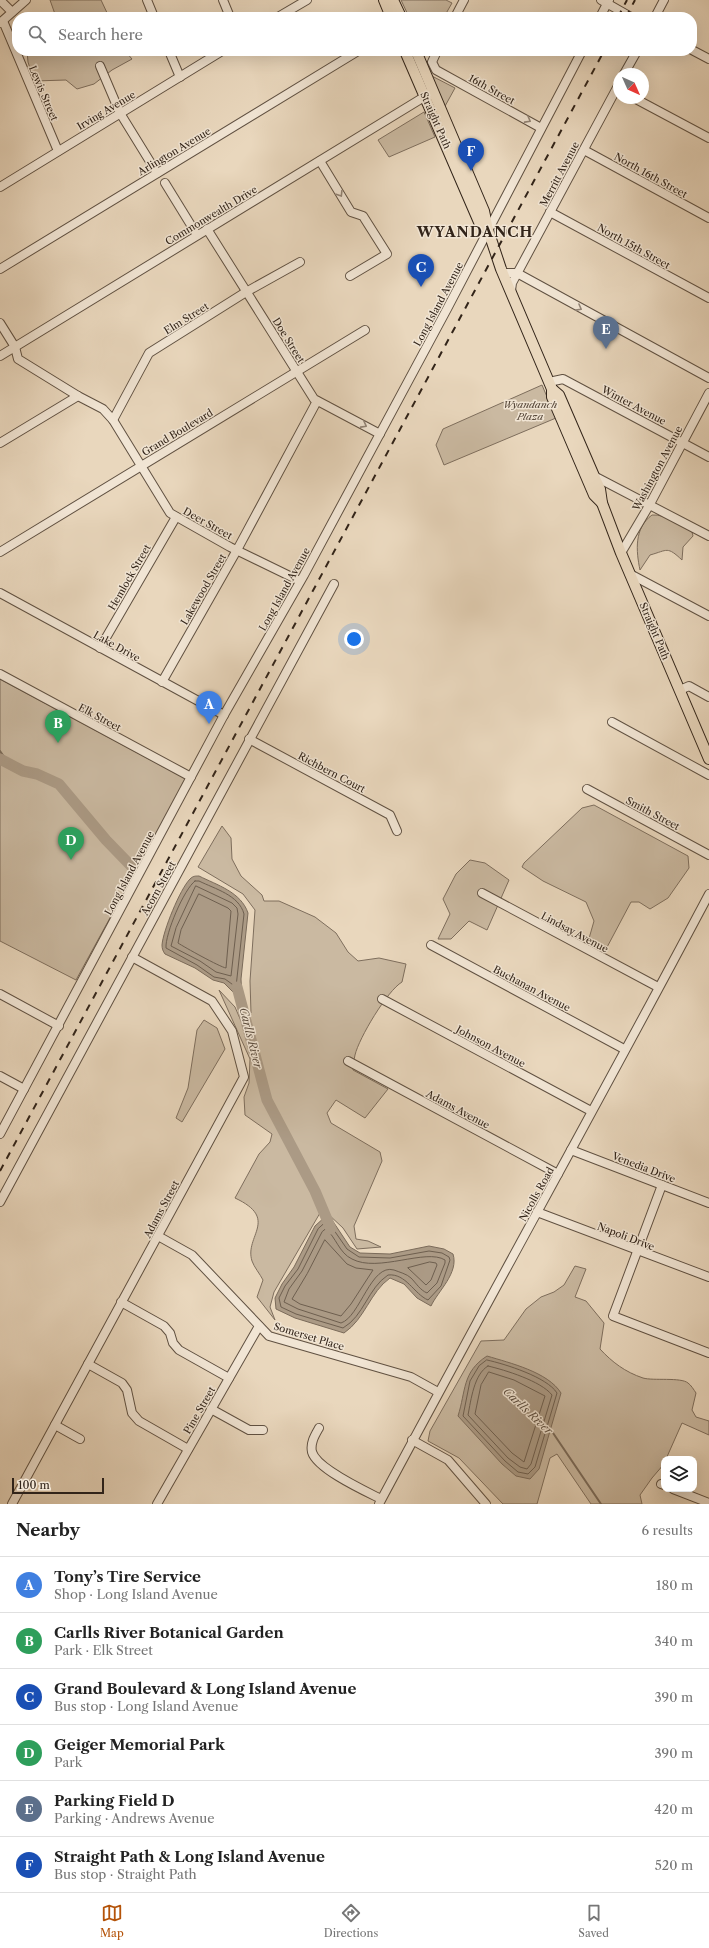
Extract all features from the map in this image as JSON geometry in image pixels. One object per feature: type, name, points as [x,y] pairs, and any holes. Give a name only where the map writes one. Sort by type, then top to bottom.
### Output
[{"type":"main road","points":[[384,0],[389,12]]},
{"type":"main road","points":[[393,0],[399,12]]},
{"type":"main road","name":"Straight Path","points":[[409,56],[429,94]]},
{"type":"main road","name":"Straight Path","points":[[418,56],[429,94],[479,222],[488,230],[503,273],[551,386],[552,397],[594,495],[602,503]]},
{"type":"main road","name":"Straight Path","points":[[551,386],[559,395],[600,489],[602,503],[621,553],[709,758]]},
{"type":"street","points":[[0,0],[12,12]]},
{"type":"street","points":[[2,22],[26,0]]},
{"type":"street","points":[[146,0],[152,12]]},
{"type":"street","points":[[223,0],[228,12]]},
{"type":"street","points":[[458,12],[464,0]]},
{"type":"street","points":[[658,12],[664,0]]},
{"type":"street","points":[[286,12],[303,1]]},
{"type":"street","points":[[602,12],[606,1],[624,12]]},
{"type":"street","name":"Lewis Street","points":[[2,22],[12,45]]},
{"type":"street","points":[[697,53],[709,59]]},
{"type":"street","name":"Lewis Street","points":[[17,56],[58,151]]},
{"type":"street","points":[[171,56],[180,77]]},
{"type":"street","name":"Irving Avenue","points":[[0,187],[214,56]]},
{"type":"street","name":"Arlington Avenue","points":[[0,269],[350,56]]},
{"type":"street","name":"16th Street","points":[[434,56],[432,60],[433,66],[439,71],[541,128]]},
{"type":"street","name":"Long Island Avenue","points":[[0,1134],[224,715],[300,581],[380,434],[579,56]]},
{"type":"street","points":[[627,68],[634,56]]},
{"type":"street","points":[[100,66],[120,113],[157,174]]},
{"type":"street","name":"Commonwealth Drive","points":[[0,356],[429,94]]},
{"type":"street","name":"Merritt Avenue","points":[[511,291],[512,283],[517,273],[613,96]]},
{"type":"street","points":[[645,104],[709,138]]},
{"type":"street","name":"North 16th Street","points":[[584,150],[709,218]]},
{"type":"street","points":[[320,161],[351,212],[363,216],[387,254],[350,276]]},
{"type":"street","points":[[165,183],[197,235]]},
{"type":"street","name":"North 15th Street","points":[[550,212],[709,298]]},
{"type":"street","name":"Doe Street","points":[[207,229],[314,399],[380,434]]},
{"type":"street","name":"Elm Street","points":[[113,420],[149,352],[246,292],[300,262]]},
{"type":"street","points":[[503,273],[517,273],[709,378]]},
{"type":"street","name":"Deer Street","points":[[0,324],[15,347],[18,358],[78,396],[103,409],[113,420],[169,511],[176,517],[237,550],[300,581]]},
{"type":"street","name":"Grand Boulevard","points":[[0,552],[365,330]]},
{"type":"street","name":"Winter Avenue","points":[[551,386],[563,379],[709,457]]},
{"type":"street","name":"Washington Avenue","points":[[621,553],[650,504],[709,393]]},
{"type":"street","points":[[0,443],[78,396]]},
{"type":"street","name":"Lakewood Street","points":[[162,682],[237,550],[317,401]]},
{"type":"street","points":[[594,476],[709,536]]},
{"type":"street","name":"Hemlock Street","points":[[100,648],[176,517]]},
{"type":"street","points":[[630,574],[709,616]]},
{"type":"street","name":"Acorn Street","points":[[0,1202],[334,584]]},
{"type":"street","name":"Lake Drive","points":[[0,593],[224,715]]},
{"type":"street","name":"Elk Street","points":[[0,674],[191,777]]},
{"type":"street","points":[[680,690],[689,686],[709,697]]},
{"type":"street","points":[[612,722],[709,775]]},
{"type":"street","name":"Richbern Court","points":[[250,739],[390,815],[397,831]]},
{"type":"street","name":"Smith Street","points":[[587,789],[709,855]]},
{"type":"street","name":"Lindsay Avenue","points":[[482,893],[658,987]]},
{"type":"street","name":"Nicolls Road","points":[[380,1502],[412,1440],[709,894]]},
{"type":"street","name":"Buchanan Avenue","points":[[431,945],[624,1049]]},
{"type":"street","name":"Adams Street","points":[[12,1504],[244,1077],[232,1031],[212,1001],[132,958]]},
{"type":"street","points":[[0,994],[58,1026]]},
{"type":"street","name":"Johnson Avenue","points":[[382,999],[591,1112]]},
{"type":"street","name":"Adams Avenue","points":[[348,1061],[558,1174]]},
{"type":"street","points":[[0,1076],[24,1089]]},
{"type":"street","name":"Venedia Drive","points":[[571,1150],[709,1203]]},
{"type":"street","points":[[662,1184],[613,1316],[709,1353]]},
{"type":"street","name":"Napoli Drive","points":[[537,1212],[709,1277]]},
{"type":"street","name":"Somerset Place","points":[[158,1236],[192,1255],[268,1336],[411,1377],[438,1392]]},
{"type":"street","points":[[121,1302],[164,1326],[170,1333],[173,1343],[179,1350],[229,1378]]},
{"type":"street","name":"Pine Street","points":[[157,1504],[259,1326]]},
{"type":"street","points":[[88,1364],[122,1383],[127,1390],[132,1413],[138,1421],[188,1449]]},
{"type":"street","points":[[211,1409],[249,1430],[263,1430]]},
{"type":"street","points":[[55,1426],[80,1439]]},
{"type":"street","points":[[319,1428],[313,1440],[312,1452],[319,1461],[335,1475],[380,1502]]},
{"type":"street","points":[[412,1440],[448,1460],[486,1504]]},
{"type":"street","points":[[681,1492],[709,1503]]},
{"type":"green space","points":[[50,0],[101,0],[107,12],[54,12]]},
{"type":"green space","points":[[401,0],[446,0],[452,3],[447,12],[407,12]]},
{"type":"green space","points":[[27,56],[129,56],[132,59],[112,70],[94,84],[77,89],[66,80],[34,81]]},
{"type":"green space","points":[[430,75],[455,88],[444,108]]},
{"type":"green space","points":[[424,112],[435,137],[389,157],[378,140]]},
{"type":"green space","name":"Wyandanch Plaza","points":[[542,385],[556,418],[444,465],[436,445],[443,429]]},
{"type":"green space","points":[[652,515],[662,516],[673,520],[692,532],[693,536],[683,547],[682,560],[667,550],[650,555],[640,570],[637,548],[639,533],[646,520]]},
{"type":"green space","points":[[0,679],[186,779],[76,980],[0,941]]},
{"type":"green space","points":[[594,805],[688,856],[689,868],[668,898],[650,909],[639,902],[631,902],[605,951],[588,942],[594,921],[586,902],[543,881],[522,867],[524,863],[582,808]]},
{"type":"green space","points":[[222,826],[231,838],[232,859],[241,876],[262,895],[264,901],[279,901],[315,917],[336,933],[348,952],[358,961],[379,958],[406,964],[402,982],[389,995],[374,1016],[355,1055],[353,1070],[388,1089],[365,1118],[336,1100],[327,1113],[331,1123],[380,1152],[382,1161],[354,1226],[356,1239],[368,1241],[381,1247],[357,1249],[343,1228],[327,1213],[325,1208],[320,1213],[274,1292],[270,1307],[275,1320],[257,1297],[263,1280],[252,1261],[251,1252],[258,1221],[256,1213],[235,1198],[259,1154],[270,1142],[272,1134],[245,1115],[244,1097],[249,1083],[250,1059],[219,990],[235,1007],[241,1021],[251,1013],[250,981],[255,910],[243,894],[198,867]]},
{"type":"green space","points":[[470,860],[485,863],[509,880],[487,930],[469,921],[451,939],[438,939],[450,914],[443,899],[456,874]]},
{"type":"green space","points":[[204,1020],[217,1028],[225,1049],[182,1122],[176,1118],[188,1088],[197,1030]]},
{"type":"green space","points":[[575,1266],[586,1269],[575,1297],[586,1301],[604,1323],[600,1349],[619,1366],[636,1376],[648,1379],[679,1380],[689,1384],[696,1393],[692,1410],[696,1417],[709,1421],[709,1435],[682,1423],[667,1456],[661,1456],[661,1468],[640,1495],[642,1504],[591,1504],[557,1454],[550,1458],[537,1504],[503,1504],[459,1458],[428,1441],[430,1431],[481,1341],[504,1340],[526,1309],[541,1297],[554,1292],[564,1285]]},
{"type":"water","points":[[194,876],[199,876],[234,894],[245,906],[248,913],[241,979],[242,1001],[224,983],[213,980],[195,968],[165,954],[163,950],[162,945],[165,930],[177,901],[190,879]]},
{"type":"water","points":[[326,1216],[332,1220],[350,1247],[360,1253],[390,1254],[429,1246],[444,1249],[453,1254],[454,1261],[451,1275],[431,1306],[417,1298],[404,1284],[390,1278],[377,1291],[357,1320],[344,1333],[295,1318],[276,1309],[275,1298],[282,1284],[294,1267],[315,1226]]},
{"type":"water","points":[[487,1356],[517,1365],[538,1374],[547,1379],[561,1393],[539,1469],[530,1479],[516,1476],[502,1464],[458,1416],[469,1375],[479,1362]]},
{"type":"waterway","points":[[0,751],[7,761]]},
{"type":"waterway","name":"Carlls River","points":[[0,759],[23,771],[37,774],[59,784],[106,840],[136,871]]},
{"type":"waterway","name":"Carlls River","points":[[237,987],[267,1100],[315,1191],[331,1229]]},
{"type":"waterway","name":"Carlls River","points":[[549,1427],[601,1504]]},
{"type":"railway","points":[[621,12],[627,0]]},
{"type":"railway","points":[[629,12],[635,0]]},
{"type":"railway","points":[[0,1171],[601,56]]},
{"type":"place","name":"Straight Path & Long Island Avenue","points":[[471,171]]},
{"type":"place","name":"Grand Boulevard & Long Island Avenue","points":[[421,287]]},
{"type":"place","name":"Parking Field D","points":[[606,349]]},
{"type":"place","name":"Tony’s Tire Service","points":[[209,724]]},
{"type":"place","name":"Carlls River Botanical Garden","points":[[58,743]]},
{"type":"place","name":"Geiger Memorial Park","points":[[71,860]]},
{"type":"district","name":"WYANDANCH","points":[[475,232]]}]
